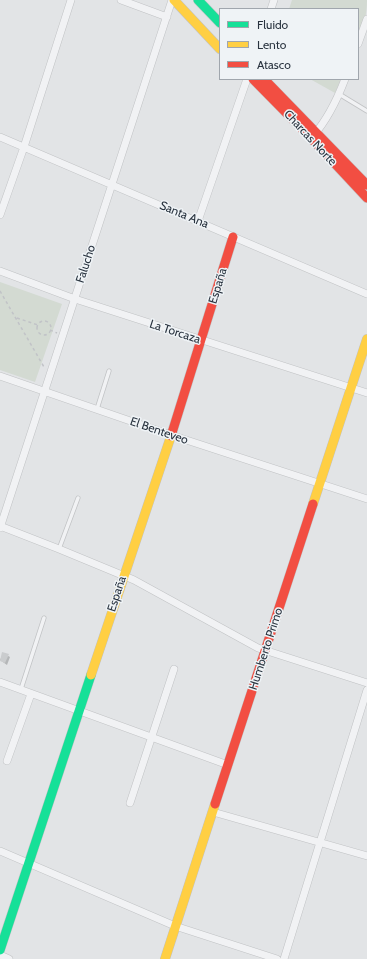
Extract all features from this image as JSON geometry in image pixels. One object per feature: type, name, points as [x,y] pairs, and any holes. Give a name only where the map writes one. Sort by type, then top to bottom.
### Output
[{"type":"street","points":[[0,215],[72,0]]},
{"type":"street","points":[[121,0],[167,17]]},
{"type":"street","points":[[173,0],[219,48]]},
{"type":"street","name":"Falucho","points":[[0,527],[173,0]]},
{"type":"street","points":[[198,0],[219,22]]},
{"type":"street","points":[[359,41],[367,19]]},
{"type":"street","points":[[198,221],[247,80]]},
{"type":"street","name":"Charcas Norte","points":[[254,80],[367,185]]},
{"type":"street","name":"Charcas Norte","points":[[265,80],[367,198]]},
{"type":"street","points":[[314,135],[324,124],[345,80]]},
{"type":"street","name":"Santa Ana","points":[[0,137],[367,294]]},
{"type":"street","name":"España","points":[[0,950],[201,341],[233,237]]},
{"type":"street","name":"La Torcaza","points":[[0,271],[75,299],[201,341],[367,393]]},
{"type":"street","name":"Humberto Primo","points":[[164,959],[367,339]]},
{"type":"street","name":"El Benteveo","points":[[0,376],[170,435],[367,499]]},
{"type":"street","points":[[0,527],[59,549],[123,576],[252,645],[367,683]]},
{"type":"street","points":[[130,803],[174,669]]},
{"type":"street","points":[[0,682],[78,712],[228,765]]},
{"type":"street","points":[[284,959],[367,690]]},
{"type":"street","points":[[7,761],[31,694]]},
{"type":"street","points":[[213,812],[367,856]]},
{"type":"street","points":[[0,851],[175,926],[277,959]]},
{"type":"street","points":[[0,955],[9,959]]},
{"type":"lane","points":[[339,94],[367,110]]},
{"type":"lane","points":[[97,410],[109,372]]},
{"type":"lane","points":[[59,549],[78,498]]},
{"type":"lane","points":[[20,690],[44,618]]},
{"type":"path","points":[[0,291],[50,376]]},
{"type":"path","points":[[16,317],[38,325]]},
{"type":"path","points":[[45,321],[49,323],[50,329],[48,333],[41,334],[38,331],[38,325],[45,321]]},
{"type":"shaded area","points":[[292,0],[367,0],[365,20],[359,36],[359,8],[289,8]]},
{"type":"shaded area","points":[[312,80],[341,80],[335,93]]},
{"type":"shaded area","points":[[0,282],[62,304],[35,382],[0,370]]},
{"type":"building","points":[[2,652],[9,654],[5,663],[0,661]]},
{"type":"traffic: fast","points":[[198,0],[219,22]]},
{"type":"traffic: fast","points":[[0,950],[91,675]]},
{"type":"traffic: slow","points":[[174,0],[219,48]]},
{"type":"traffic: slow","points":[[313,504],[367,339]]},
{"type":"traffic: slow","points":[[91,675],[171,436]]},
{"type":"traffic: slow","points":[[165,959],[215,804]]},
{"type":"traffic: jam","points":[[254,80],[367,198]]},
{"type":"traffic: jam","points":[[265,80],[367,185]]},
{"type":"traffic: jam","points":[[171,436],[233,237]]},
{"type":"traffic: jam","points":[[215,804],[313,504]]}]
